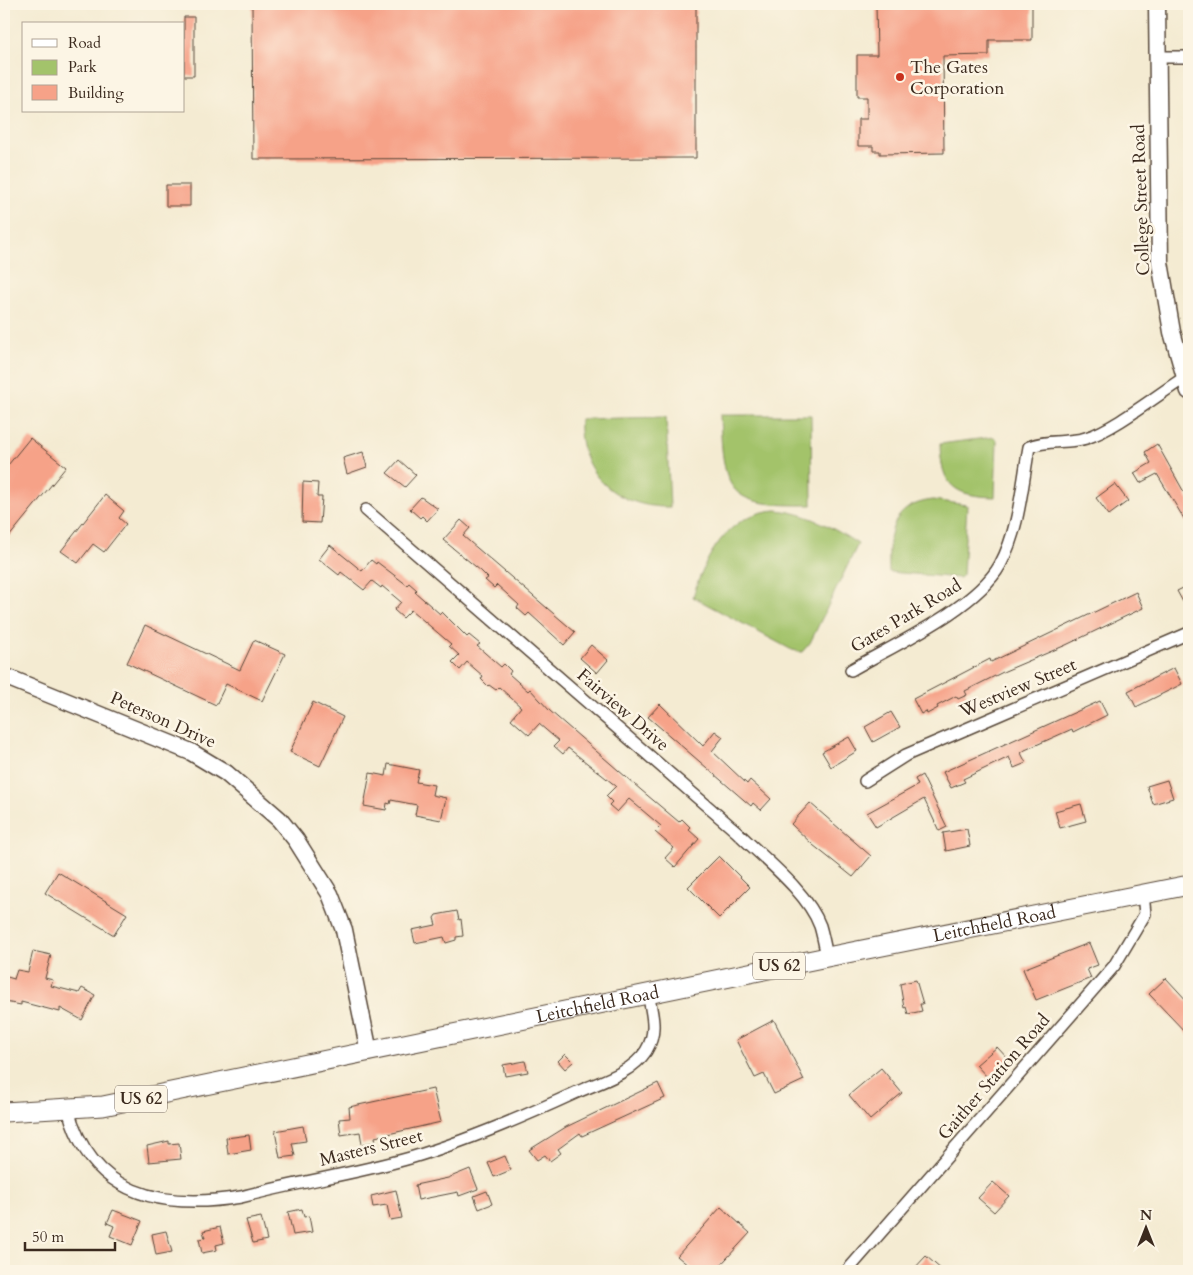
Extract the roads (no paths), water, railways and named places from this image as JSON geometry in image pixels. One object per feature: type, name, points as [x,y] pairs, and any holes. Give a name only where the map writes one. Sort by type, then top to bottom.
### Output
[{"type":"main road","name":"Leitchfield Road","points":[[4,1112],[68,1108],[137,1099],[648,993],[1189,885]]},
{"type":"street","name":"College Street Road","points":[[1157,4],[1160,262],[1172,332],[1186,384]]},
{"type":"street","points":[[1157,58],[1189,57]]},
{"type":"street","name":"Gates Park Road","points":[[852,670],[953,611],[990,580],[999,567],[1011,538],[1029,447],[1041,442],[1086,438],[1186,384]]},
{"type":"street","name":"Fairview Drive","points":[[366,510],[730,826],[782,875],[805,902],[820,926],[827,957]]},
{"type":"street","name":"Westview Street","points":[[865,781],[906,755],[1189,633]]},
{"type":"street","name":"Peterson Drive","points":[[4,676],[191,752],[226,773],[278,819],[296,840],[330,894],[344,930],[369,1052]]},
{"type":"street","name":"Gaither Station Road","points":[[847,1271],[1114,966],[1143,919],[1145,914],[1143,894]]},
{"type":"street","name":"Masters Street","points":[[68,1108],[73,1128],[87,1154],[101,1170],[121,1184],[146,1195],[172,1202],[213,1202],[241,1197],[410,1158],[531,1114],[620,1073],[640,1058],[651,1040],[655,1027],[648,993]]},
{"type":"place","name":"The Gates Corporation","points":[[900,77]]}]
